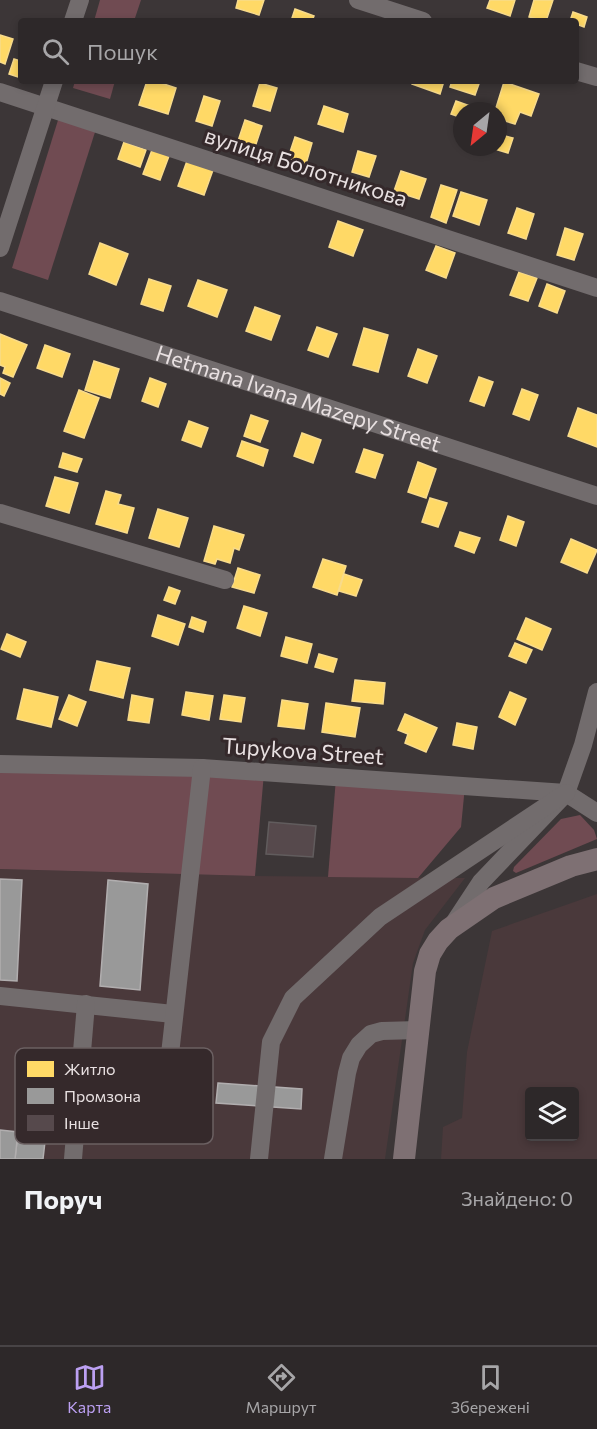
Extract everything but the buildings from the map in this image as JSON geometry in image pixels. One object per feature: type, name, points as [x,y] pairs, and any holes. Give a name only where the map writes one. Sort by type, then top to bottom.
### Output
[{"type":"main road","points":[[404,1159],[425,971],[430,954],[438,940],[449,929],[494,898],[571,866],[597,858]]},
{"type":"street","points":[[74,18],[80,0]]},
{"type":"street","points":[[358,0],[414,18]]},
{"type":"street","points":[[579,72],[597,78]]},
{"type":"street","points":[[0,248],[53,84]]},
{"type":"street","name":"вулиця Болотникова","points":[[0,92],[597,288]]},
{"type":"street","name":"Hetmana Ivana Mazepy Street","points":[[0,301],[597,496]]},
{"type":"street","points":[[0,513],[225,580]]},
{"type":"street","points":[[449,929],[481,882],[566,793],[583,745],[597,692]]},
{"type":"street","name":"Tupykova Street","points":[[0,764],[202,768],[566,793],[597,813]]},
{"type":"street","points":[[170,1048],[202,768]]},
{"type":"street","points":[[259,1159],[271,1042],[293,998],[380,917],[566,793]]},
{"type":"street","points":[[0,996],[174,1014]]},
{"type":"street","points":[[82,1048],[86,1004]]},
{"type":"street","points":[[333,1159],[347,1073],[351,1058],[359,1045],[371,1035],[382,1031],[418,1030]]},
{"type":"street","points":[[73,1159],[74,1144]]},
{"type":"shaded area","points":[[100,0],[141,0],[135,18],[95,18]]},
{"type":"shaded area","points":[[74,84],[114,84],[110,99],[73,88]]},
{"type":"shaded area","points":[[59,117],[96,129],[48,280],[12,268]]},
{"type":"shaded area","points":[[0,764],[264,773],[255,876],[0,869]]},
{"type":"shaded area","points":[[336,778],[465,786],[461,827],[418,878],[328,877]]},
{"type":"shaded area","points":[[580,815],[594,830],[597,839],[516,873],[513,871],[514,867],[561,819]]},
{"type":"shaded area","points":[[0,869],[255,876],[465,878],[425,930],[413,963],[385,1159],[0,1159]]},
{"type":"shaded area","points":[[597,894],[597,1159],[441,1159],[443,1127],[462,1118],[467,1052],[492,931]]}]
